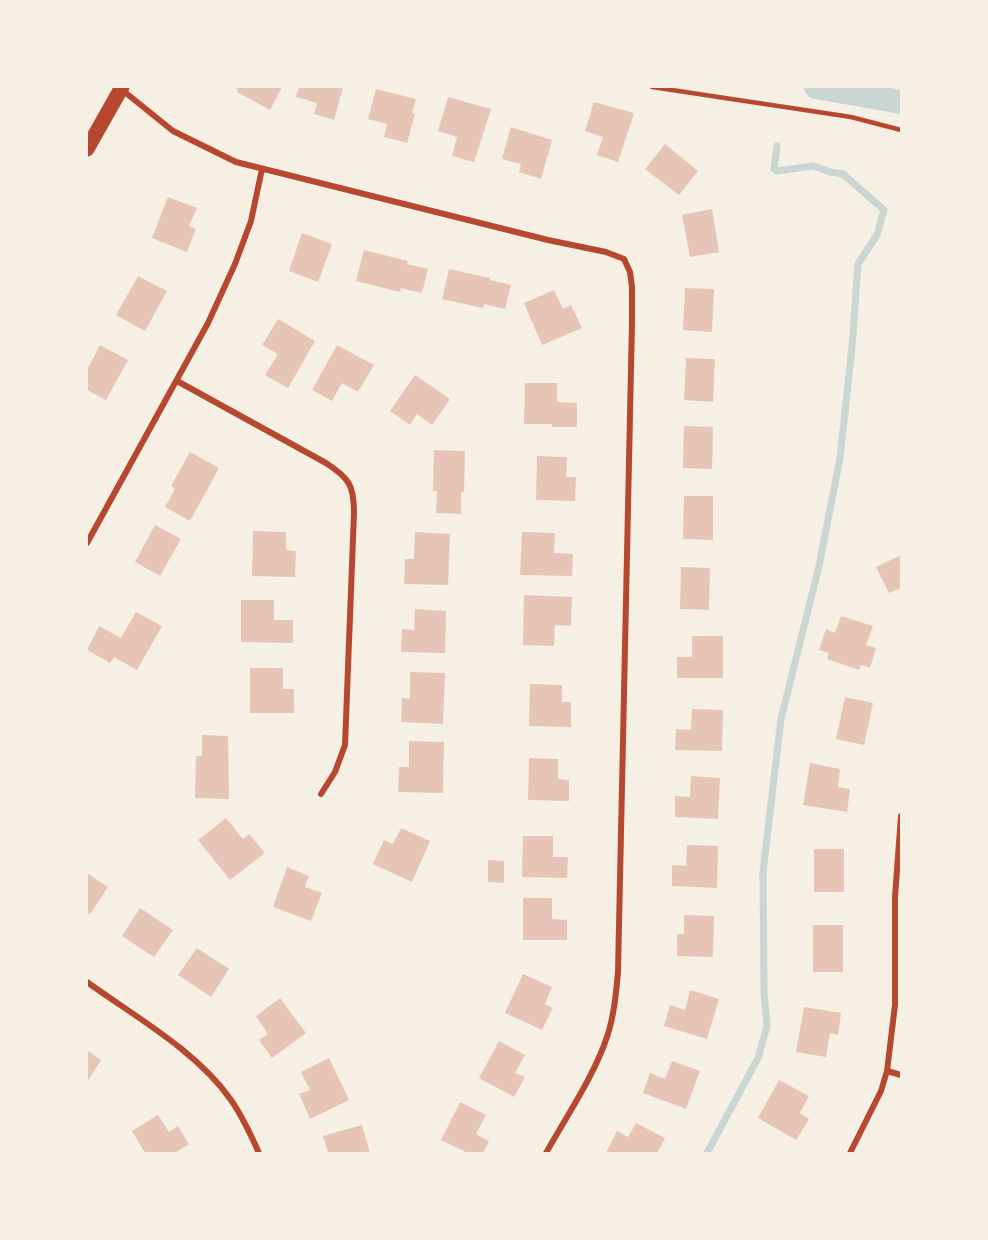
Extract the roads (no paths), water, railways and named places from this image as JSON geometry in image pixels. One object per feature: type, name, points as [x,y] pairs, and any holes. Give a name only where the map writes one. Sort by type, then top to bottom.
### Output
[{"type":"main road","points":[[87,149],[120,88]]},
{"type":"street","points":[[120,88],[173,131],[219,154],[262,169],[606,252],[624,259],[630,272],[632,310],[618,972],[615,1004],[607,1037],[546,1153]]},
{"type":"street","points":[[87,543],[208,322],[235,264],[251,221],[262,169]]},
{"type":"street","points":[[177,381],[326,463],[350,483],[354,513],[345,745],[335,772],[321,794]]},
{"type":"street","points":[[850,1153],[881,1091],[887,1071],[895,1005],[895,897],[901,816]]},
{"type":"street","points":[[87,982],[177,1046],[211,1076],[230,1098],[244,1120],[259,1153]]},
{"type":"street","points":[[887,1071],[901,1075]]},
{"type":"lane","points":[[652,87],[851,117],[901,130]]},
{"type":"waterway","points":[[816,87],[901,102]]},
{"type":"waterway","points":[[707,1153],[758,1058],[767,1026],[764,993],[763,872],[781,719],[819,566],[840,458],[858,264],[877,235],[884,210],[843,174],[813,166],[777,171],[774,169],[777,146]]}]
